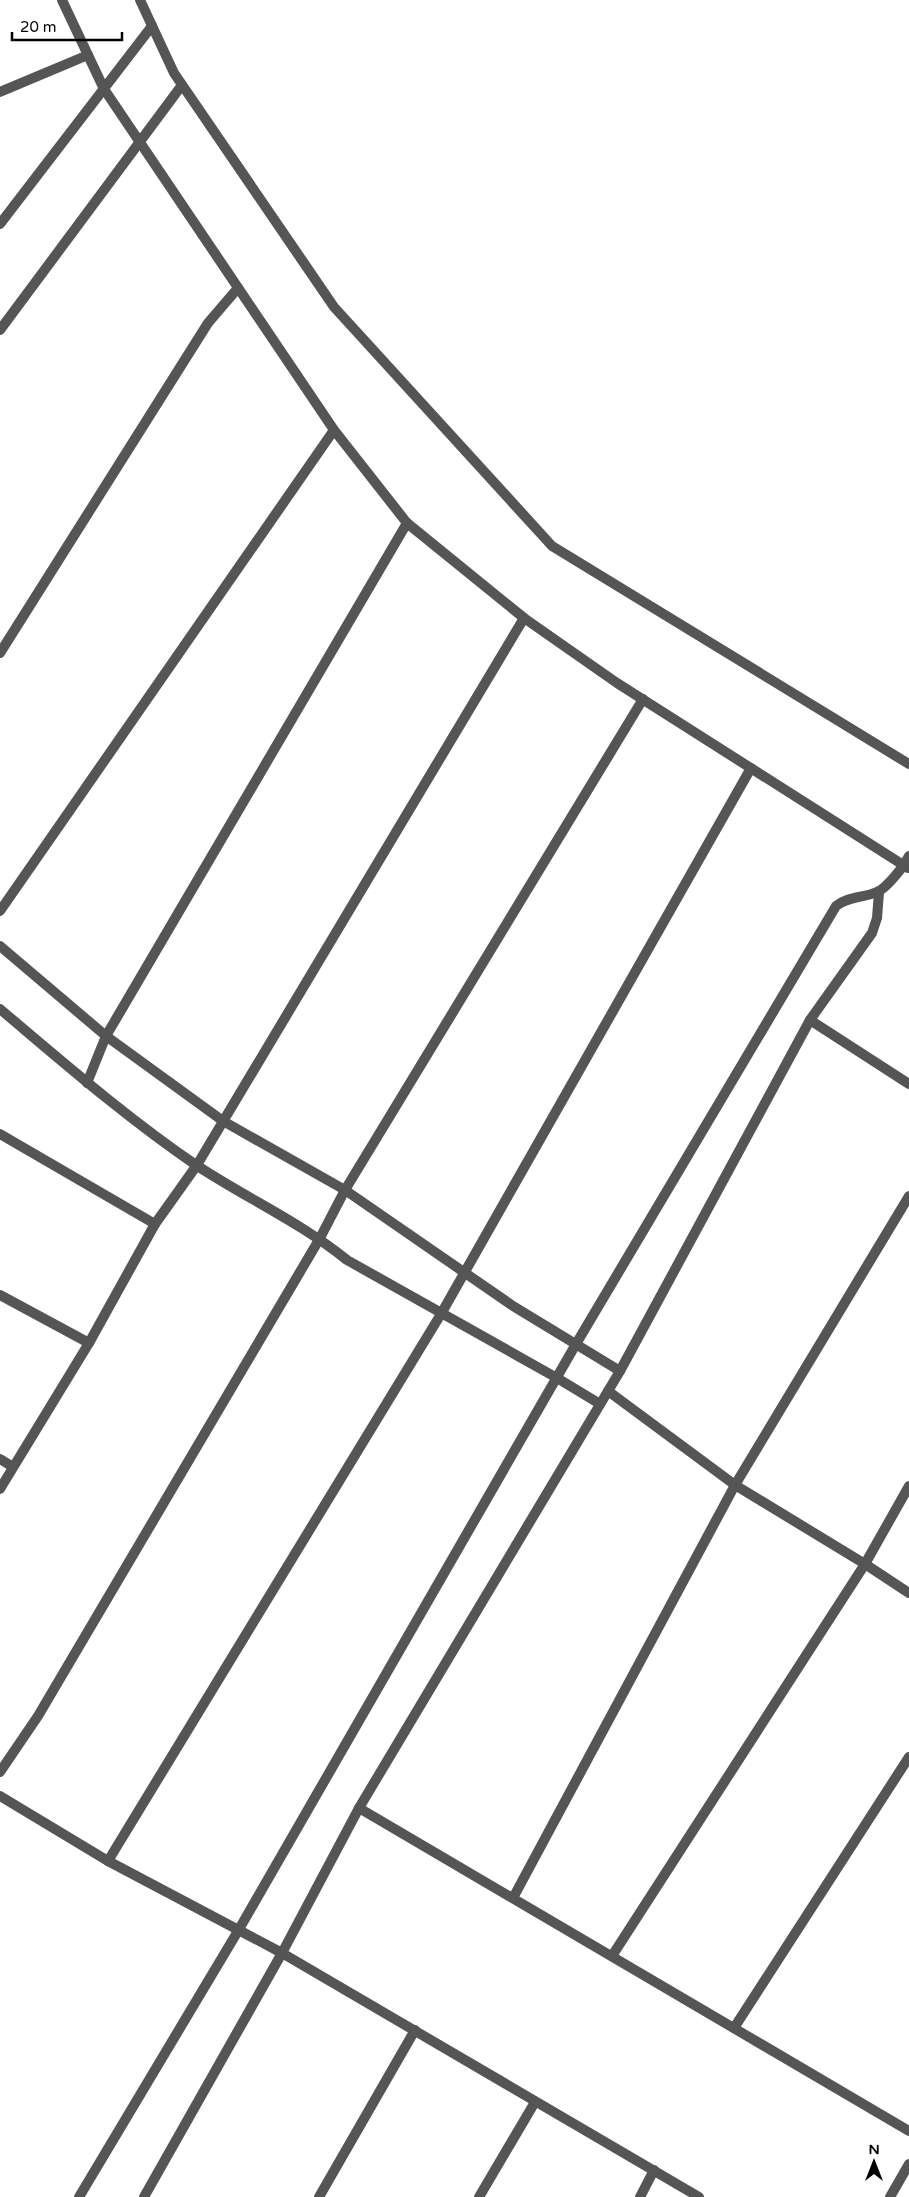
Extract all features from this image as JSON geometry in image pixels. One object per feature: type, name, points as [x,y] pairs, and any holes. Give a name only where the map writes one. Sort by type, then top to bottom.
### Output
[{"type":"street","points":[[62,0],[104,89],[334,430],[407,523],[524,618],[643,699],[751,768],[907,863],[879,892],[846,900],[836,906],[576,1344],[238,1931],[79,2197]]},
{"type":"street","points":[[140,0],[174,73],[334,307],[552,546],[909,764]]},
{"type":"street","points":[[0,224],[152,26]]},
{"type":"street","points":[[0,92],[88,55]]},
{"type":"street","points":[[0,330],[182,85]]},
{"type":"street","points":[[0,653],[208,323],[238,288]]},
{"type":"street","points":[[0,912],[334,430]]},
{"type":"street","points":[[87,1083],[106,1036],[407,523]]},
{"type":"street","points":[[0,1489],[89,1343],[155,1224],[197,1165],[524,618]]},
{"type":"street","points":[[0,1772],[43,1708],[320,1238],[345,1190],[643,699]]},
{"type":"street","points":[[108,1861],[441,1314],[751,768]]},
{"type":"street","points":[[144,2197],[282,1953],[359,1808],[620,1372],[810,1020],[872,933],[877,918],[879,892]]},
{"type":"street","points":[[0,946],[106,1036],[223,1120],[345,1190],[514,1306],[620,1372]]},
{"type":"street","points":[[0,1009],[87,1083],[197,1165],[320,1238],[347,1260],[558,1378],[600,1404]]},
{"type":"street","points":[[810,1020],[909,1084]]},
{"type":"street","points":[[0,1134],[155,1224]]},
{"type":"street","points":[[513,1898],[735,1485],[909,1196]]},
{"type":"street","points":[[0,1295],[89,1343]]},
{"type":"street","points":[[608,1391],[735,1485],[866,1564],[909,1593]]},
{"type":"street","points":[[0,1459],[13,1467]]},
{"type":"street","points":[[612,1956],[866,1564],[909,1486]]},
{"type":"street","points":[[734,2028],[909,1757]]},
{"type":"street","points":[[0,1796],[108,1861],[282,1953],[699,2197]]},
{"type":"street","points":[[359,1808],[909,2131]]},
{"type":"street","points":[[319,2197],[416,2030]]},
{"type":"street","points":[[479,2197],[535,2102]]},
{"type":"street","points":[[890,2197],[909,2164]]},
{"type":"street","points":[[640,2197],[654,2170]]}]
